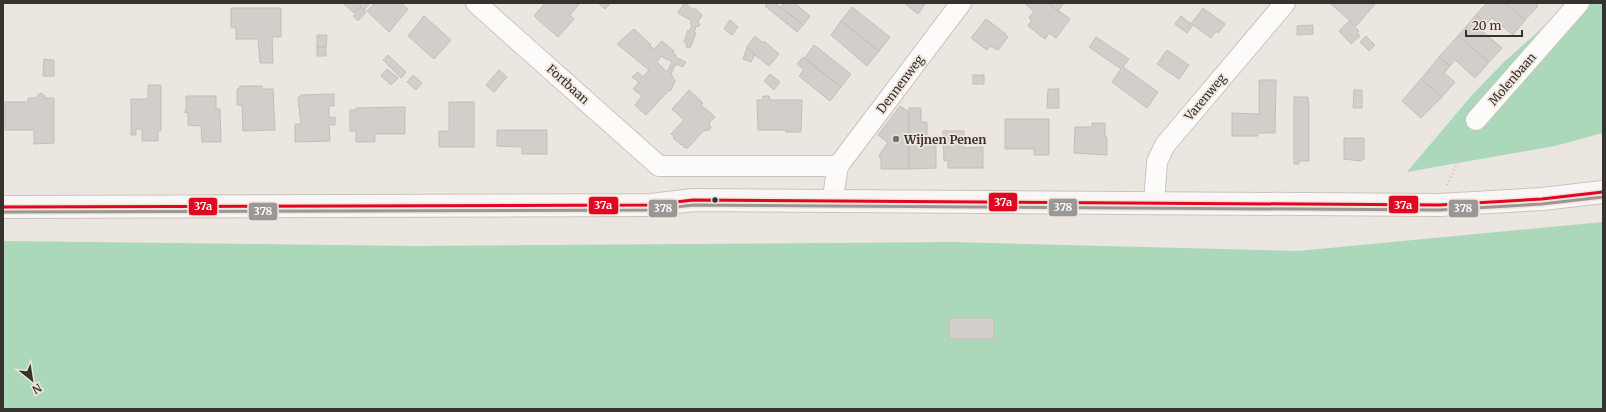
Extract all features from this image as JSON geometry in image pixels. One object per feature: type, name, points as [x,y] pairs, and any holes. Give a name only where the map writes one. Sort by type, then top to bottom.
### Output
[{"type":"main road","points":[[3,208],[642,205],[693,200],[1439,205],[1542,199],[1603,192]]},
{"type":"street","name":"Fortbaan","points":[[476,3],[494,10],[659,166],[838,166]]},
{"type":"street","name":"Dennenweg","points":[[838,166],[962,3]]},
{"type":"street","name":"Varenweg","points":[[1154,203],[1157,162],[1165,145],[1284,3]]},
{"type":"street","name":"Molenbaan","points":[[1476,120],[1579,3]]},
{"type":"street","points":[[832,202],[838,166]]},
{"type":"path","points":[[1439,205],[1476,120]]},
{"type":"green space","points":[[1570,3],[1603,3],[1603,133],[1555,146],[1407,172],[1472,95],[1503,63]]},
{"type":"green space","points":[[1603,222],[1603,409],[3,409],[3,241],[415,246],[953,242],[1298,251]]},
{"type":"building","points":[[343,3],[363,3],[354,13]]},
{"type":"building","points":[[363,3],[370,3],[364,10],[360,6]]},
{"type":"building","points":[[375,3],[401,3],[408,9],[389,32],[367,11]]},
{"type":"building","points":[[545,3],[580,3],[570,15],[574,19],[558,37],[534,16]]},
{"type":"building","points":[[598,3],[611,3],[605,9]]},
{"type":"building","points":[[684,3],[686,3],[693,10],[695,8],[702,15],[698,22],[700,24],[698,27],[696,26],[694,33],[696,33],[690,48],[686,47],[687,44],[684,42],[688,30],[689,31],[692,26],[690,24],[692,21],[678,13]]},
{"type":"building","points":[[768,3],[775,3],[803,25],[797,32],[765,6]]},
{"type":"building","points":[[784,3],[794,3],[810,16],[803,25],[781,7]]},
{"type":"building","points":[[904,3],[926,3],[918,14]]},
{"type":"building","points":[[1024,3],[1048,3],[1070,19],[1056,38],[1049,33],[1045,39],[1028,26],[1032,20],[1029,18],[1034,11]]},
{"type":"building","points":[[1048,3],[1064,3],[1058,11]]},
{"type":"building","points":[[1376,3],[1356,26],[1331,4]]},
{"type":"building","points":[[1487,3],[1505,3],[1525,20],[1513,35],[1492,18],[1486,24],[1476,15]]},
{"type":"building","points":[[1505,3],[1535,3],[1538,6],[1525,20]]},
{"type":"building","points":[[361,7],[366,12],[358,21],[353,16]]},
{"type":"building","points":[[852,7],[890,37],[879,51],[841,21]]},
{"type":"building","points":[[231,8],[281,8],[281,37],[272,37],[273,63],[260,63],[258,39],[236,39],[236,28],[231,27]]},
{"type":"building","points":[[1203,8],[1225,24],[1218,33],[1216,31],[1211,38],[1193,25],[1187,33],[1175,24],[1181,16],[1191,24]]},
{"type":"building","points":[[1476,15],[1486,24],[1481,30],[1502,48],[1489,62],[1458,36]]},
{"type":"building","points":[[424,16],[451,40],[434,59],[408,36]]},
{"type":"building","points":[[986,19],[1008,37],[998,50],[990,46],[987,50],[971,38]]},
{"type":"building","points":[[730,20],[738,27],[732,35],[724,29]]},
{"type":"building","points":[[841,21],[879,51],[867,66],[831,35]]},
{"type":"building","points":[[1349,21],[1359,31],[1357,33],[1360,36],[1351,44],[1339,31]]},
{"type":"building","points":[[1313,25],[1313,34],[1297,35],[1297,26]]},
{"type":"building","points":[[634,29],[654,49],[662,41],[674,51],[672,52],[676,55],[675,57],[686,62],[683,67],[676,64],[671,74],[675,81],[672,88],[646,115],[635,105],[642,96],[633,89],[639,82],[632,77],[638,72],[643,77],[649,70],[617,44]],"holes":[[[661,56],[672,62],[667,72],[657,62]]]},
{"type":"building","points":[[317,35],[327,35],[326,47],[317,47]]},
{"type":"building","points":[[755,36],[763,43],[764,41],[779,54],[769,66],[746,48]]},
{"type":"building","points":[[1366,36],[1375,45],[1369,51],[1360,42]]},
{"type":"building","points":[[1458,36],[1489,62],[1475,78],[1455,60],[1450,66],[1439,57]]},
{"type":"building","points":[[1096,37],[1129,59],[1123,67],[1158,92],[1147,108],[1112,82],[1121,69],[1089,47]]},
{"type":"building","points":[[814,45],[851,74],[841,87],[805,58]]},
{"type":"building","points":[[317,47],[326,47],[326,56],[317,56]]},
{"type":"building","points":[[747,48],[755,54],[751,62],[743,59]]},
{"type":"building","points":[[1167,50],[1189,65],[1179,79],[1157,64]]},
{"type":"building","points":[[388,55],[406,72],[401,78],[383,60]]},
{"type":"building","points":[[803,57],[841,87],[830,101],[799,76],[804,70],[797,64]]},
{"type":"building","points":[[1439,57],[1450,66],[1444,73],[1455,82],[1442,97],[1421,79]]},
{"type":"building","points":[[44,59],[54,60],[54,76],[43,76]]},
{"type":"building","points":[[387,69],[398,78],[391,85],[381,76]]},
{"type":"building","points":[[499,70],[507,77],[494,92],[486,85]]},
{"type":"building","points":[[770,74],[780,82],[774,90],[764,81]]},
{"type":"building","points":[[413,75],[422,83],[416,90],[407,82]]},
{"type":"building","points":[[973,75],[984,75],[984,84],[973,84]]},
{"type":"building","points":[[1421,79],[1442,97],[1421,118],[1402,101]]},
{"type":"building","points":[[1259,80],[1276,80],[1275,133],[1258,133],[1258,136],[1232,136],[1232,113],[1259,114]]},
{"type":"building","points":[[148,85],[161,85],[161,131],[158,131],[158,141],[142,141],[142,129],[136,129],[136,135],[131,135],[131,99],[148,99]]},
{"type":"building","points":[[240,86],[262,86],[262,89],[273,89],[275,130],[243,131],[242,105],[237,105],[237,89],[240,88]]},
{"type":"building","points":[[1048,89],[1059,89],[1059,108],[1047,108]]},
{"type":"building","points":[[689,90],[703,103],[701,105],[715,117],[709,123],[711,128],[703,131],[688,148],[685,148],[673,138],[674,136],[671,134],[684,120],[672,109]]},
{"type":"building","points":[[1354,90],[1362,90],[1362,108],[1353,108]]},
{"type":"building","points":[[41,93],[46,98],[54,98],[54,143],[34,144],[34,130],[5,130],[5,102],[28,102],[28,98],[37,98]]},
{"type":"building","points":[[334,94],[334,106],[329,106],[329,118],[335,117],[335,125],[329,125],[330,141],[295,142],[295,124],[301,124],[298,98],[301,95]]},
{"type":"building","points":[[186,96],[216,96],[216,109],[220,109],[221,142],[202,142],[201,126],[188,125],[188,112],[185,113]]},
{"type":"building","points":[[763,96],[769,96],[770,100],[802,100],[801,132],[786,132],[786,130],[758,130],[757,100],[763,100]]},
{"type":"building","points":[[1294,97],[1308,97],[1309,107],[1309,161],[1299,161],[1299,164],[1294,164]]},
{"type":"building","points":[[449,102],[474,102],[474,147],[439,147],[439,131],[449,131]]},
{"type":"building","name":"Wijnen Penen","points":[[900,106],[909,112],[909,169],[881,169],[881,160],[879,155],[888,143],[878,135]]},
{"type":"building","points":[[405,107],[405,134],[375,134],[375,142],[356,142],[356,131],[350,131],[350,110],[356,110],[356,108]]},
{"type":"building","points":[[909,108],[921,108],[921,122],[927,122],[927,143],[935,142],[936,146],[936,168],[909,169]]},
{"type":"building","points":[[1005,119],[1049,119],[1049,155],[1034,155],[1034,149],[1005,149]]},
{"type":"building","points":[[1092,123],[1105,123],[1107,155],[1074,153],[1075,127],[1092,127]]},
{"type":"building","points":[[497,130],[547,130],[547,154],[522,154],[522,147],[497,146]]},
{"type":"building","points":[[943,131],[964,131],[964,148],[983,147],[983,168],[948,168],[948,160],[944,161]]},
{"type":"building","points":[[1344,138],[1364,138],[1364,159],[1361,161],[1344,159]]},
{"type":"building","points":[[949,318],[994,318],[994,339],[949,339]]},
{"type":"transit line","name":"37a","points":[[3,207],[651,205],[693,200],[1439,205],[1542,199],[1603,192]]},
{"type":"transit line","name":"378","points":[[3,212],[651,210],[693,205],[1439,210],[1542,204],[1603,197]]},
{"type":"place","name":"Wijnen Penen","points":[[896,139]]}]
